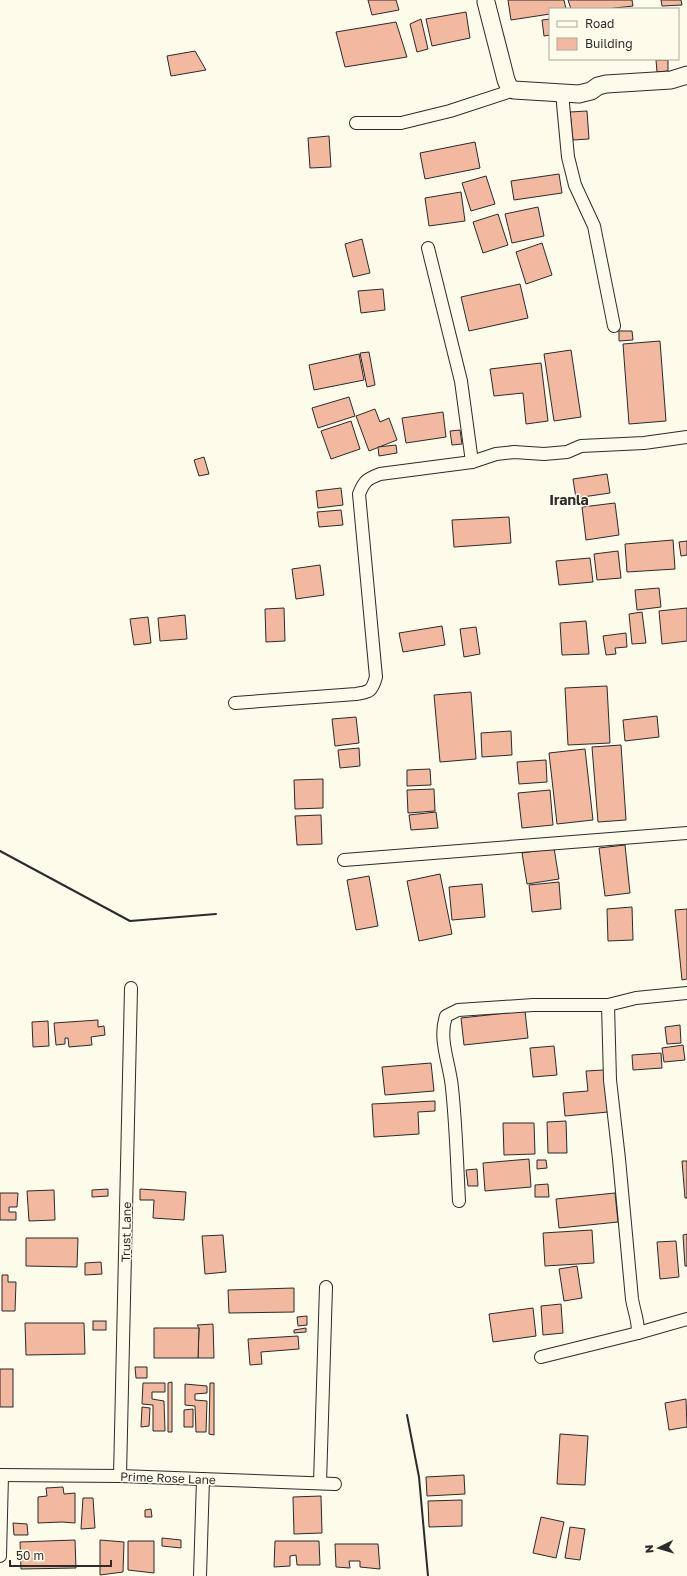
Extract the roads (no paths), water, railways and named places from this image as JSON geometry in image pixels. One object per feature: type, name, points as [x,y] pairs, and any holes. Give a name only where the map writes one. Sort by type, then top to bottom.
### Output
[{"type":"street","points":[[486,2],[506,80],[509,87],[514,90]]},
{"type":"street","points":[[356,123],[401,123],[450,111],[514,90],[579,94],[591,91],[598,86],[606,84],[671,80],[687,75]]},
{"type":"street","points":[[562,93],[568,156],[575,186],[594,226],[614,326]]},
{"type":"street","points":[[428,248],[460,381],[472,462]]},
{"type":"street","points":[[235,703],[356,694],[368,692],[374,687],[376,678],[359,494],[363,483],[371,477],[380,474],[472,462],[496,454],[514,452],[544,454],[567,452],[582,446],[644,443],[687,437]]},
{"type":"street","points":[[344,860],[687,833]]},
{"type":"street","name":"Trust Lane","points":[[120,1476],[131,988]]},
{"type":"street","points":[[459,1201],[452,1086],[443,1037],[443,1025],[446,1016],[458,1010],[533,1005],[608,1005],[636,998],[687,993]]},
{"type":"street","points":[[608,1005],[610,1080],[632,1299],[634,1310],[638,1317],[638,1333]]},
{"type":"street","points":[[320,1483],[326,1287]]},
{"type":"street","points":[[542,1357],[687,1320]]},
{"type":"street","points":[[0,1556],[1,1475]]},
{"type":"street","name":"Prime Rose Lane","points":[[1,1475],[120,1476],[335,1484]]},
{"type":"street","points":[[200,1576],[203,1479]]},
{"type":"district","name":"Iranla","points":[[569,499]]}]
